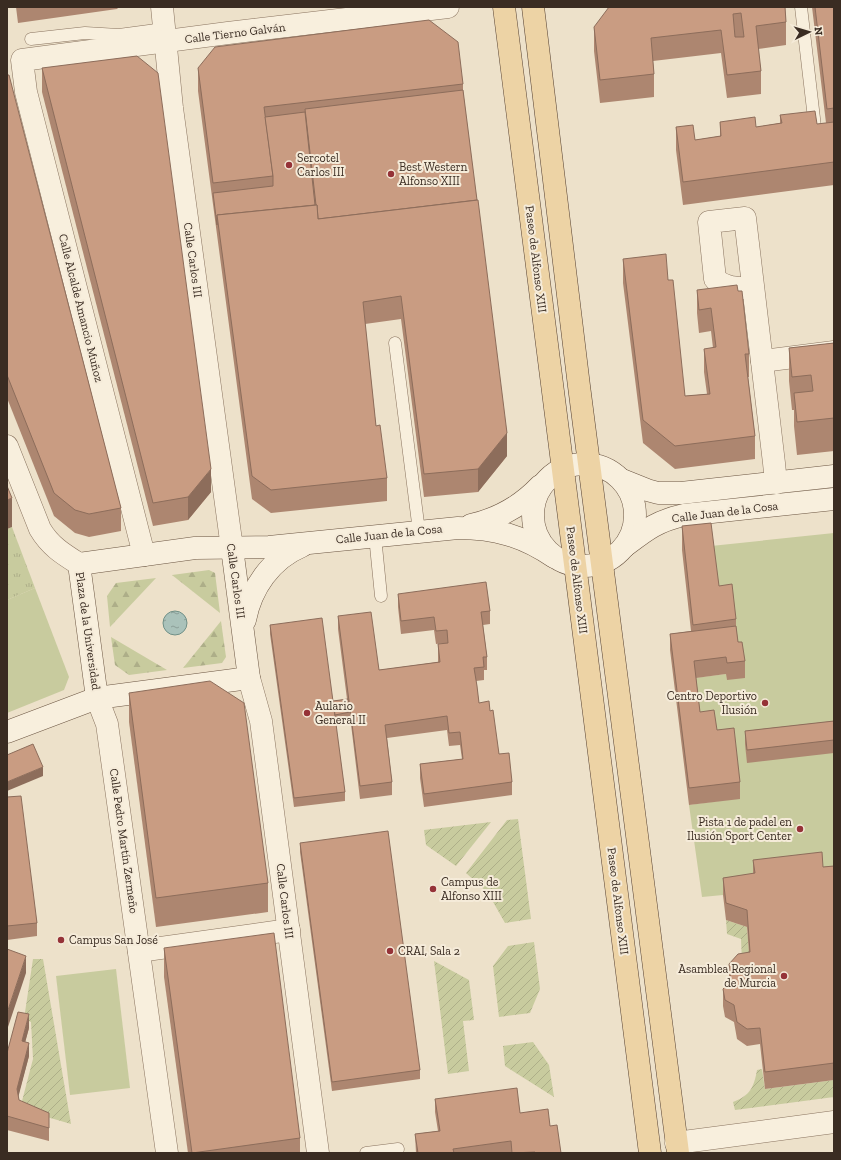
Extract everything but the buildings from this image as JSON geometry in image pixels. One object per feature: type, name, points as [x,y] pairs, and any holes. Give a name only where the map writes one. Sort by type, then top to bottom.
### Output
[{"type":"main road","name":"Paseo de Alfonso XIII","points":[[504,7],[564,467],[650,1153]]},
{"type":"main road","points":[[533,7],[677,1148]]},
{"type":"street","name":"Calle Carlos III","points":[[162,7],[172,108],[250,678],[261,721],[318,1153]]},
{"type":"street","name":"Calle Tierno Galván","points":[[22,60],[165,35],[448,7]]},
{"type":"street","name":"Calle Alcalde Amancio Muñoz","points":[[22,60],[26,92],[144,555]]},
{"type":"street","points":[[753,288],[776,483]]},
{"type":"street","points":[[762,360],[834,352]]},
{"type":"street","points":[[7,446],[40,529],[55,549],[79,564]]},
{"type":"street","points":[[603,563],[576,567],[564,563],[554,557],[540,542],[533,525],[532,516],[535,498],[546,480],[554,473],[572,464],[590,464],[602,466],[613,472],[622,480],[632,496],[635,514],[632,532],[624,547]]},
{"type":"street","name":"Calle Juan de la Cosa","points":[[622,480],[658,493],[681,493],[834,476]]},
{"type":"street","name":"Calle Juan de la Cosa","points":[[458,528],[484,522],[511,510],[530,497],[546,480]]},
{"type":"street","name":"Calle Juan de la Cosa","points":[[603,563],[652,526],[669,518],[684,515],[834,499]]},
{"type":"street","name":"Calle Juan de la Cosa","points":[[232,548],[269,547],[419,531],[480,528],[507,534],[532,543],[554,557]]},
{"type":"street","name":"Calle Juan de la Cosa","points":[[244,635],[244,626],[254,590],[268,571],[288,553],[308,544],[320,541]]},
{"type":"street","name":"Plaza de la Universidad","points":[[232,548],[195,548],[79,564],[97,698],[250,678]]},
{"type":"street","points":[[7,732],[97,698]]},
{"type":"street","name":"Calle Pedro Martín Zermeño","points":[[97,698],[107,724],[167,1153]]},
{"type":"street","points":[[139,951],[288,930]]},
{"type":"street","points":[[677,1148],[834,1122]]},
{"type":"lane","points":[[801,7],[816,132]]},
{"type":"lane","points":[[31,40],[85,34],[165,35]]},
{"type":"lane","points":[[395,343],[419,531]]},
{"type":"lane","points":[[375,536],[381,596]]},
{"type":"lane","points":[[366,1153],[398,1149]]},
{"type":"green space","points":[[12,527],[35,588],[7,600],[7,529]]},
{"type":"green space","name":"Centro Deportivo Ilusión","points":[[834,533],[834,867],[723,895],[702,897],[689,805],[740,798],[700,729],[694,678],[726,674],[727,680],[711,546]]},
{"type":"green space","points":[[209,570],[215,573],[220,613],[172,575]]},
{"type":"green space","points":[[156,578],[110,627],[107,596],[116,583]]},
{"type":"green space","points":[[35,588],[69,677],[64,690],[7,713],[7,600]]},
{"type":"green space","points":[[221,621],[226,657],[222,663],[183,668]]},
{"type":"green space","points":[[111,637],[167,670],[129,675],[115,665]]},
{"type":"green space","points":[[518,819],[531,919],[505,923],[488,893],[466,873],[507,820]]},
{"type":"green space","points":[[491,822],[456,866],[426,845],[424,830]]},
{"type":"green space","points":[[726,920],[747,927],[750,962],[742,963],[741,939],[727,934]]},
{"type":"green space","points":[[534,942],[540,989],[530,1013],[499,1017],[493,966],[508,946]]},
{"type":"green space","points":[[33,959],[43,959],[71,1124],[30,1112],[22,1101],[33,1059],[31,1022],[24,1019]]},
{"type":"green space","points":[[434,961],[469,980],[474,1020],[463,1021],[469,1071],[448,1074]]},
{"type":"green space","points":[[116,969],[130,1088],[70,1095],[56,976]]},
{"type":"green space","points":[[533,1042],[549,1065],[554,1097],[505,1066],[503,1046]]},
{"type":"green space","points":[[762,1069],[765,1089],[834,1080],[834,1097],[735,1110],[733,1102],[739,1100],[747,1094],[753,1086],[757,1070]]},
{"type":"water","points":[[175,611],[184,614],[187,623],[184,632],[175,635],[166,632],[163,623],[166,614]]},
{"type":"place","name":"Sercotel Carlos III","points":[[289,165]]},
{"type":"place","name":"Best Western Alfonso XIII","points":[[391,174]]},
{"type":"place","name":"Centro Deportivo Ilusión","points":[[765,703]]},
{"type":"place","name":"Aulario General II","points":[[307,713]]},
{"type":"place","name":"Pista 1 de padel en Ilusión Sport Center","points":[[800,829]]},
{"type":"place","name":"Campus de Alfonso XIII","points":[[433,889]]},
{"type":"place","name":"Campus San José","points":[[61,940]]},
{"type":"place","name":"CRAI, Sala 2","points":[[390,951]]},
{"type":"place","name":"Asamblea Regional de Murcia","points":[[784,976]]}]
